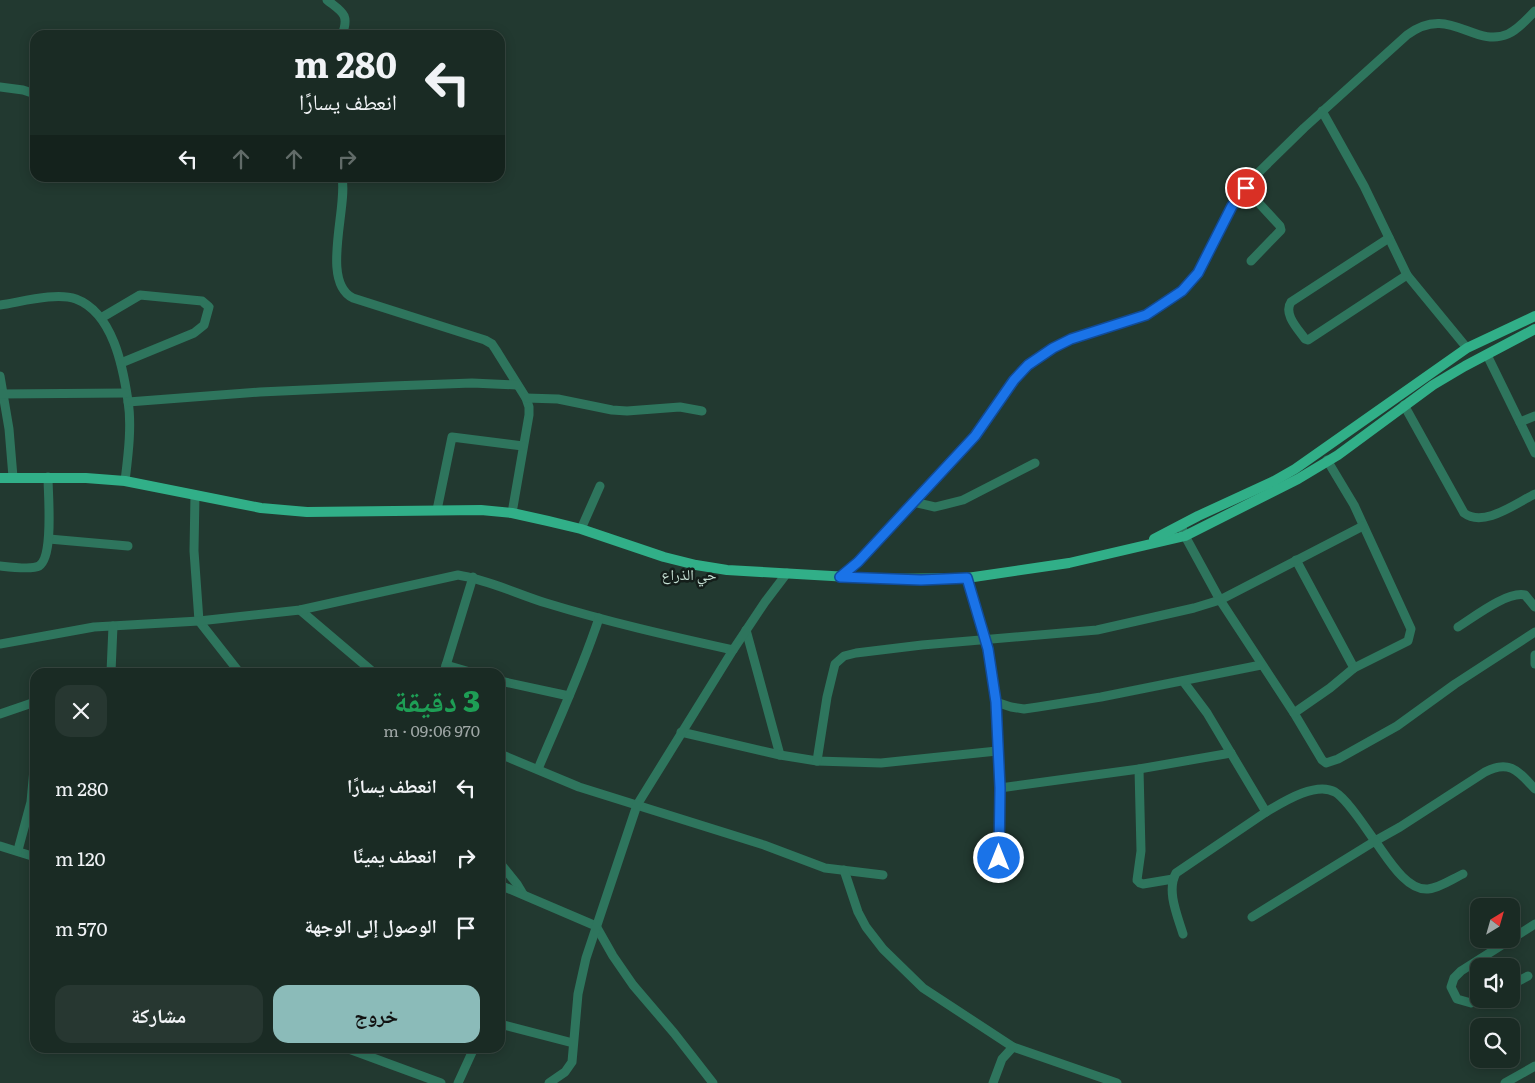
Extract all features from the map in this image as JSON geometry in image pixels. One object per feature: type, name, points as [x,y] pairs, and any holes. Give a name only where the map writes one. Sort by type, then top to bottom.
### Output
[{"type":"main road","points":[[1145,545],[1181,525],[1295,470],[1467,348],[1535,316]]},
{"type":"main road","points":[[0,478],[48,477],[125,481],[261,508],[307,512],[481,510],[512,513],[580,529],[664,557],[696,565],[753,573],[921,580],[967,578],[1069,563],[1185,536],[1298,479],[1338,455],[1433,385],[1535,329]]},
{"type":"street","points":[[327,0],[340,10],[345,17],[346,25],[344,30]]},
{"type":"street","points":[[840,577],[871,548],[975,436],[1014,380],[1028,365],[1053,348],[1071,339],[1146,315],[1182,291],[1198,273],[1232,206],[1267,163],[1414,29],[1423,25],[1444,23],[1484,35],[1501,36],[1516,29],[1535,11]]},
{"type":"street","points":[[0,87],[30,92]]},
{"type":"street","points":[[1322,112],[1364,186],[1407,275],[1467,348]]},
{"type":"street","points":[[343,182],[336,261],[338,275],[344,292],[353,298],[486,340],[492,344],[526,398],[529,415],[512,513]]},
{"type":"street","points":[[1246,188],[1280,226],[1281,230],[1251,261]]},
{"type":"street","points":[[1389,238],[1290,302],[1287,307],[1288,311],[1300,332],[1308,340],[1407,275]]},
{"type":"street","points":[[101,318],[140,294],[202,301],[209,307],[204,325],[194,333],[121,363]]},
{"type":"street","points":[[0,305],[54,297],[69,298],[82,302],[101,318],[121,363],[127,397],[128,454],[125,481]]},
{"type":"street","points":[[1487,355],[1535,453]]},
{"type":"street","points":[[0,376],[1,393],[9,429],[13,477]]},
{"type":"street","points":[[1,393],[127,397],[472,383],[517,385]]},
{"type":"street","points":[[526,398],[558,399],[612,410],[627,411],[680,407],[702,411]]},
{"type":"street","points":[[1404,405],[1464,513],[1470,517],[1483,518],[1494,515],[1535,494]]},
{"type":"street","points":[[1520,422],[1535,416]]},
{"type":"street","points":[[437,510],[452,437],[524,446]]},
{"type":"street","points":[[1294,714],[1336,684],[1354,668],[1408,641],[1411,630],[1348,494],[1327,460]]},
{"type":"street","points":[[913,502],[935,507],[963,500],[1035,463]]},
{"type":"street","points":[[0,566],[38,567],[46,557],[49,540],[48,477]]},
{"type":"street","points":[[580,529],[600,486]]},
{"type":"street","points":[[195,495],[194,550],[199,620],[236,668]]},
{"type":"street","points":[[1181,525],[1185,536],[1220,600],[1322,760],[1326,763],[1334,761],[1397,726],[1463,679],[1535,632]]},
{"type":"street","points":[[817,761],[827,697],[835,664],[844,656],[985,638],[1097,630],[1194,608],[1220,600],[1363,526]]},
{"type":"street","points":[[49,540],[128,546]]},
{"type":"street","points":[[1296,560],[1354,668]]},
{"type":"street","points":[[549,1083],[565,1072],[570,1066],[574,1052],[572,1043],[578,994],[586,958],[637,806],[733,650],[776,587],[788,573]]},
{"type":"street","points":[[0,644],[62,632],[113,626],[300,610],[458,575],[473,577],[545,603],[634,628],[733,650]]},
{"type":"street","points":[[445,668],[473,577]]},
{"type":"street","points":[[967,578],[985,638],[996,702],[1000,788],[999,858]]},
{"type":"street","points":[[1458,627],[1491,606],[1516,595],[1525,596],[1535,606]]},
{"type":"street","points":[[300,610],[368,668]]},
{"type":"street","points":[[538,769],[568,696],[582,668],[599,618]]},
{"type":"street","points":[[111,668],[113,626]]},
{"type":"street","points":[[746,630],[780,755]]},
{"type":"street","points":[[1535,655],[1535,664]]},
{"type":"street","points":[[996,702],[1011,707],[1031,708],[1101,697],[1262,665]]},
{"type":"street","points":[[1183,681],[1232,753],[1266,812]]},
{"type":"street","points":[[505,683],[568,696]]},
{"type":"street","points":[[0,714],[30,704]]},
{"type":"street","points":[[681,732],[780,755],[817,761],[881,763],[997,751]]},
{"type":"street","points":[[1000,788],[1139,769],[1232,753]]},
{"type":"street","points":[[505,756],[579,787],[764,845],[825,868],[884,875]]},
{"type":"street","points":[[1252,917],[1400,828],[1497,766],[1516,770],[1535,789]]},
{"type":"street","points":[[1139,769],[1141,851],[1137,880],[1143,884],[1172,879]]},
{"type":"street","points":[[1183,934],[1173,892],[1172,879],[1176,873],[1188,863],[1266,812],[1310,790],[1330,790],[1340,796],[1396,870],[1418,888],[1429,889],[1437,887],[1463,874]]},
{"type":"street","points":[[18,850],[30,802]]},
{"type":"street","points":[[0,846],[30,854]]},
{"type":"street","points":[[505,869],[517,884],[522,894]]},
{"type":"street","points":[[844,870],[858,912],[866,927],[883,949],[923,988],[1013,1047],[1117,1083]]},
{"type":"street","points":[[505,887],[596,926],[633,986],[674,1033],[713,1083]]},
{"type":"street","points":[[1481,958],[1535,924]]},
{"type":"street","points":[[1470,965],[1460,971],[1454,978],[1451,987],[1457,999],[1470,1003]]},
{"type":"street","points":[[1520,980],[1528,976]]},
{"type":"street","points":[[505,1025],[572,1043]]},
{"type":"street","points":[[993,1083],[1002,1059],[1013,1047]]},
{"type":"street","points":[[360,1053],[442,1083]]},
{"type":"street","points":[[458,1083],[472,1053]]},
{"type":"street","points":[[1505,1083],[1535,1066]]},
{"type":"district","name":"حي الذراع","points":[[689,575]]},
{"type":"route","points":[[999,858],[1000,788],[996,702],[988,649],[967,578],[921,580],[840,577],[858,562],[890,529],[975,436],[1014,380],[1028,365],[1053,348],[1071,339],[1146,315],[1182,291],[1198,273],[1232,206],[1246,188]]}]
